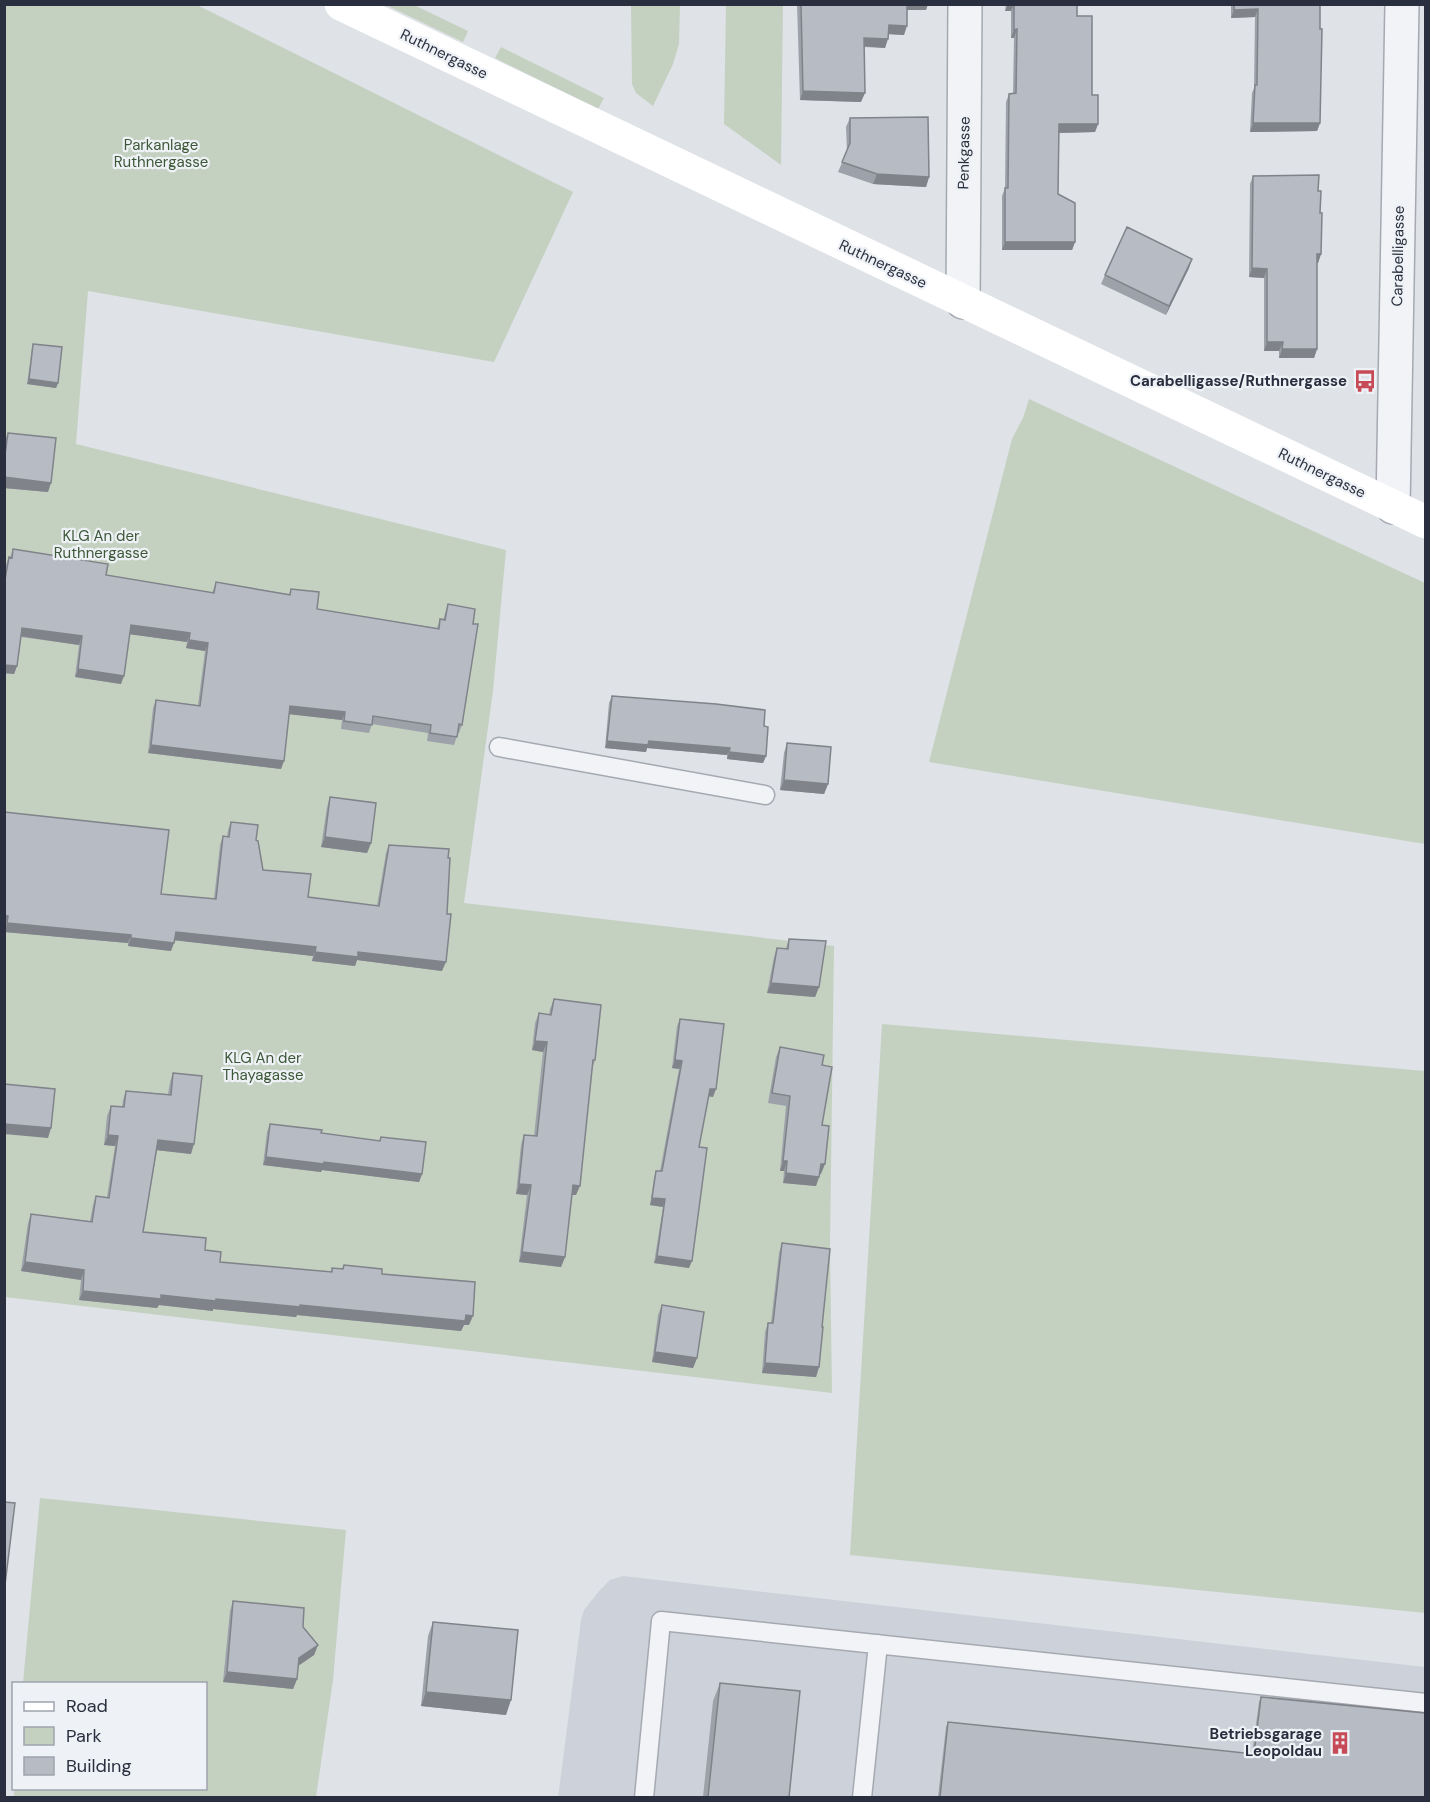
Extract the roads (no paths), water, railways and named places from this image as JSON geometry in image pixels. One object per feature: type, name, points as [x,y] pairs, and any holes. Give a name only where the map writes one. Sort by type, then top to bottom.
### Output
[{"type":"street","name":"Ruthnergasse","points":[[340,4],[1425,522]]},
{"type":"street","name":"Penkgasse","points":[[963,302],[965,4]]},
{"type":"street","name":"Carabelligasse","points":[[1393,507],[1402,4]]},
{"type":"lane","points":[[499,747],[765,795]]},
{"type":"lane","points":[[644,1797],[661,1621],[1425,1703]]},
{"type":"lane","points":[[862,1797],[878,1644]]},
{"type":"place","name":"Carabelligasse/Ruthnergasse","points":[[1365,381]]},
{"type":"place","name":"Betriebsgarage Leopoldau","points":[[1340,1743]]},
{"type":"park label","name":"Parkanlage Ruthnergasse","points":[[161,154]]},
{"type":"park label","name":"KLG An der Ruthnergasse","points":[[101,544]]},
{"type":"park label","name":"KLG An der Thayagasse","points":[[263,1066]]}]
